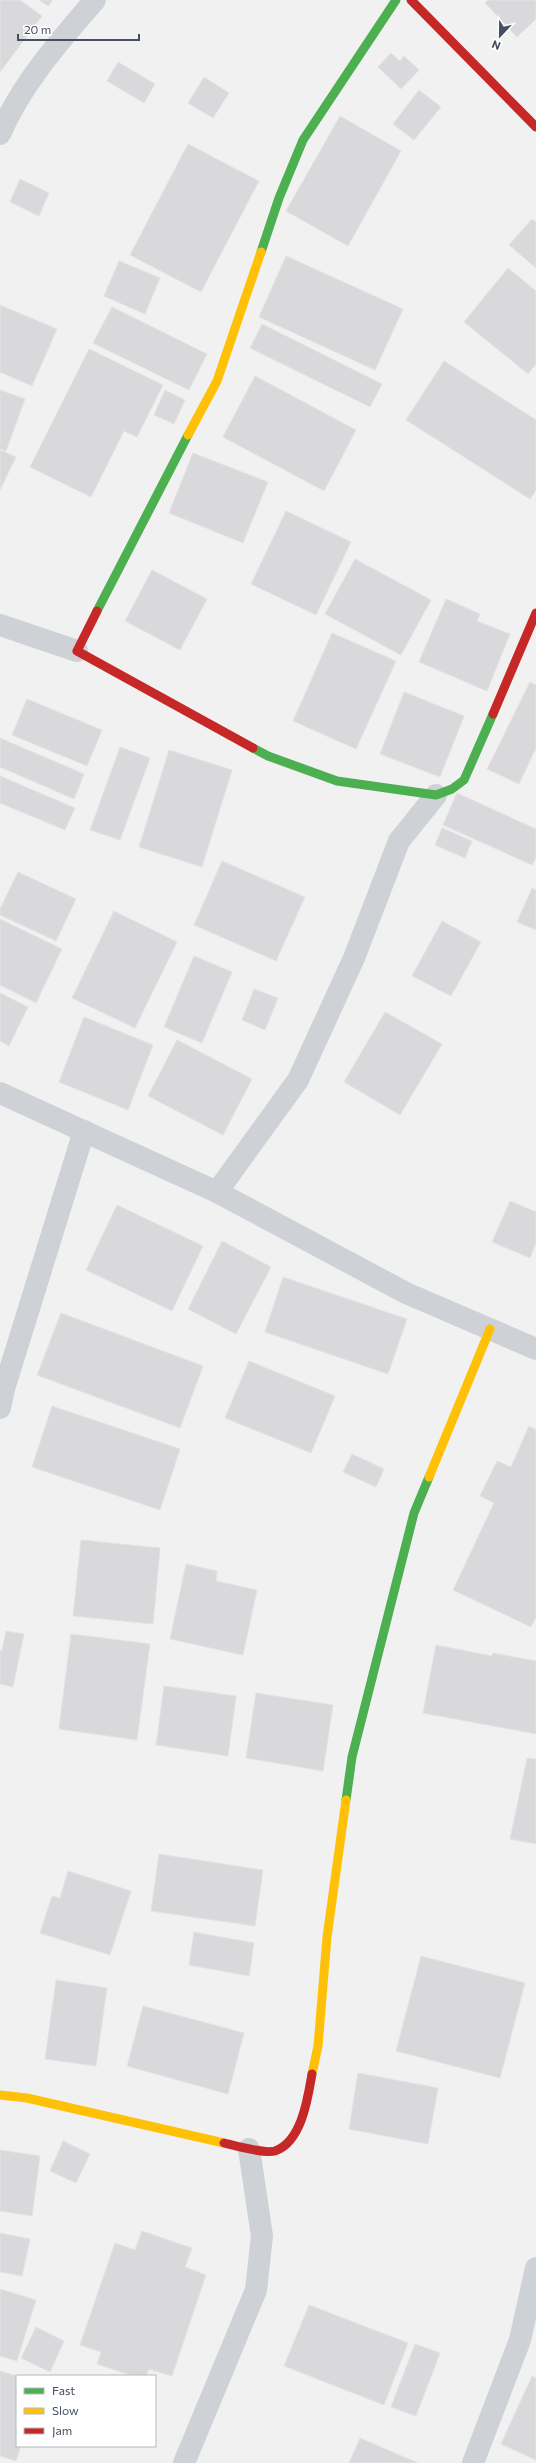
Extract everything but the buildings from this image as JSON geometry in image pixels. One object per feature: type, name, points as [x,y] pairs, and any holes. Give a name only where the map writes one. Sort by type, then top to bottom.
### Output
[{"type":"street","points":[[0,134],[8,116],[34,72],[95,0]]},
{"type":"street","points":[[78,651],[131,543],[217,381],[279,198],[303,140],[396,0]]},
{"type":"street","points":[[410,0],[536,127]]},
{"type":"street","points":[[0,625],[78,651],[268,756],[337,781],[436,794],[452,789],[464,780],[536,614]]},
{"type":"street","points":[[217,1192],[298,1080],[354,958],[399,842],[436,794]]},
{"type":"street","points":[[0,1093],[217,1192],[406,1293],[536,1349]]},
{"type":"street","points":[[0,1408],[4,1389],[84,1131]]},
{"type":"street","points":[[0,2095],[26,2098],[248,2149],[275,2151],[288,2141],[304,2116],[318,2046],[327,1937],[352,1757],[414,1513],[490,1329]]},
{"type":"street","points":[[184,2463],[256,2290],[262,2236],[248,2149]]},
{"type":"street","points":[[473,2463],[520,2340],[536,2268]]},
{"type":"traffic: fast","points":[[261,252],[279,198],[303,140],[396,0]]},
{"type":"traffic: fast","points":[[97,611],[188,435]]},
{"type":"traffic: fast","points":[[253,748],[268,756],[337,781],[436,795],[452,789],[464,780],[493,714]]},
{"type":"traffic: fast","points":[[346,1800],[352,1757],[414,1513],[429,1477]]},
{"type":"traffic: slow","points":[[188,435],[217,381],[261,252]]},
{"type":"traffic: slow","points":[[429,1477],[490,1329]]},
{"type":"traffic: slow","points":[[312,2074],[318,2046],[327,1937],[346,1800]]},
{"type":"traffic: slow","points":[[0,2095],[27,2098],[224,2143]]},
{"type":"traffic: jam","points":[[411,0],[536,127]]},
{"type":"traffic: jam","points":[[97,611],[77,651],[253,748]]},
{"type":"traffic: jam","points":[[493,714],[536,613]]},
{"type":"traffic: jam","points":[[224,2143],[270,2152],[284,2146],[298,2129],[306,2106],[312,2074]]}]
